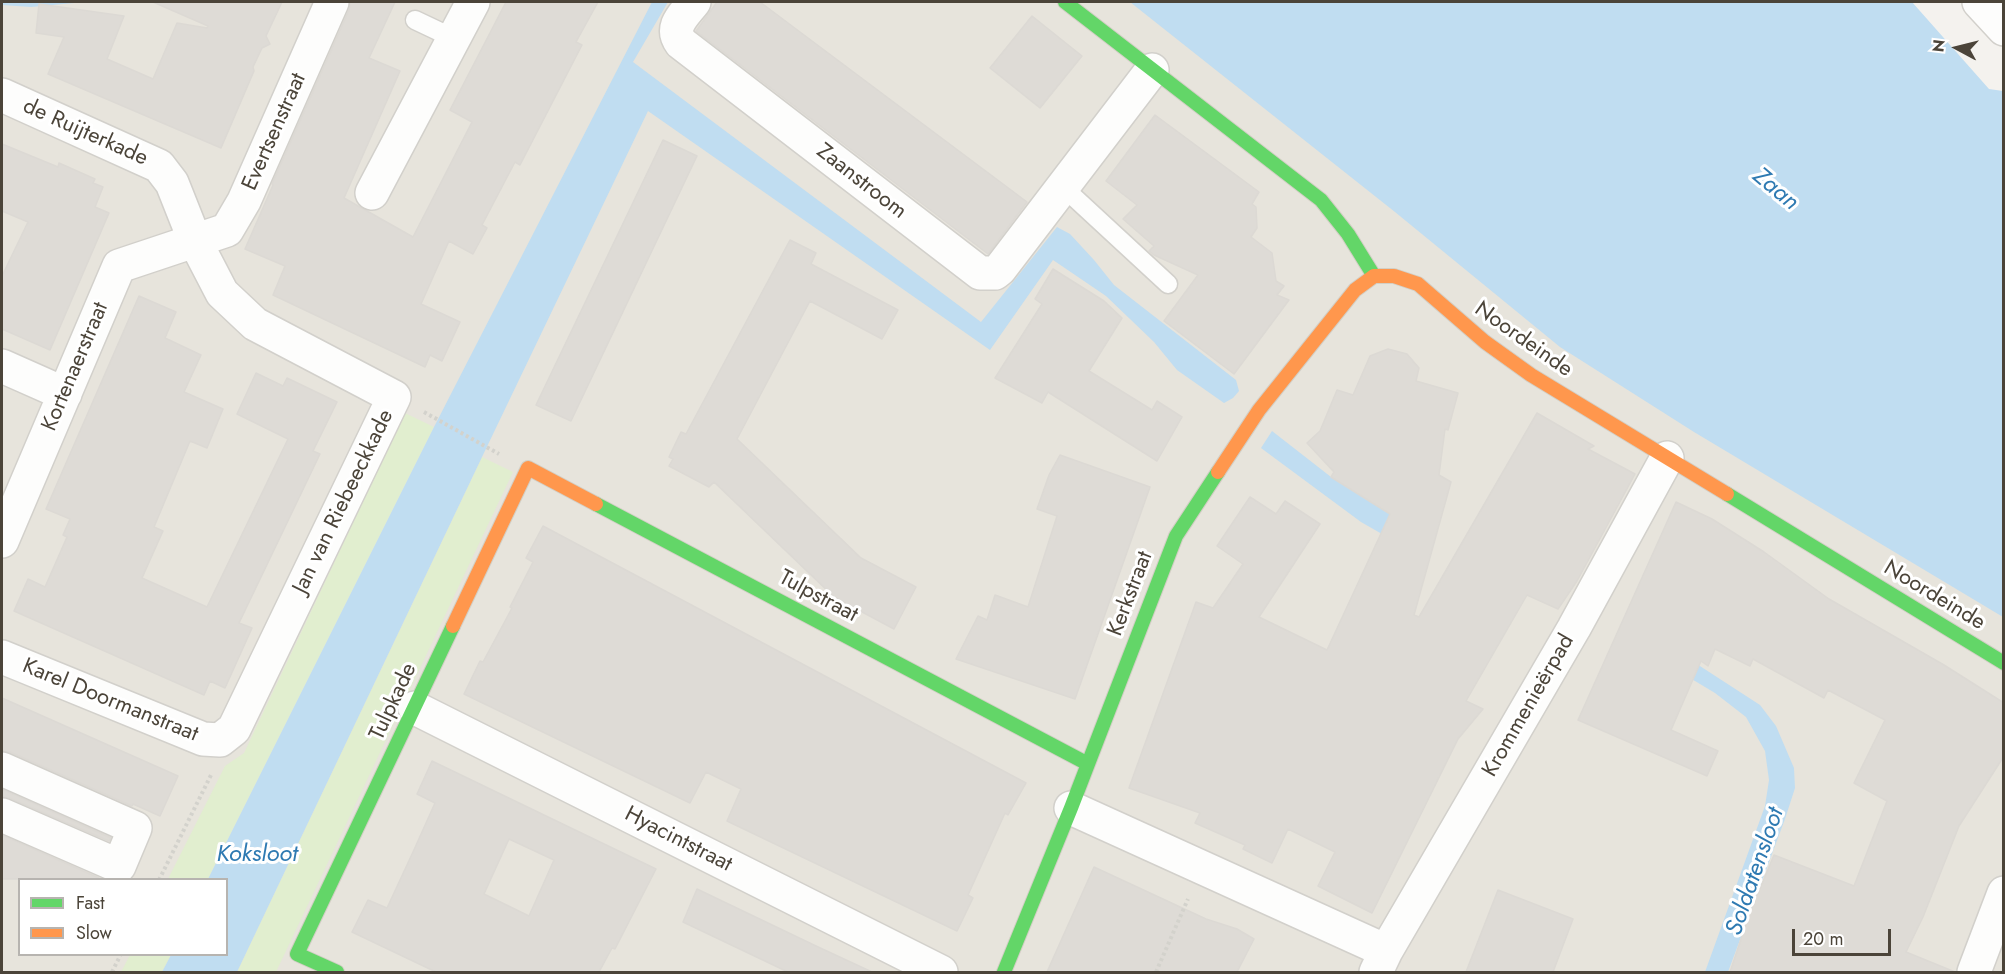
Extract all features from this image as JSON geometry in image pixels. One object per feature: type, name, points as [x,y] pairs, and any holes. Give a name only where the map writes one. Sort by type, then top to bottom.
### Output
[{"type":"street","name":"Evertsenstraat","points":[[195,241],[226,230],[244,201],[332,2]]},
{"type":"street","points":[[372,193],[473,2]]},
{"type":"street","name":"Zaanstroom","points":[[694,2],[677,25],[676,36],[681,43],[980,273],[995,273],[1000,269],[1152,70]]},
{"type":"street","points":[[1065,2],[1321,200],[1348,234],[1374,276]]},
{"type":"street","points":[[1979,2],[2004,29]]},
{"type":"street","name":"de Ruijterkade","points":[[2,95],[159,166],[172,183],[195,241]]},
{"type":"street","name":"Kortenaerstraat","points":[[2,541],[119,266],[195,241]]},
{"type":"street","name":"Jan van Riebeeckkade","points":[[195,241],[222,292],[255,324],[394,397],[234,729],[220,740]]},
{"type":"street","name":"Noordeinde","points":[[1374,276],[1394,276],[1418,284],[1485,342],[1531,375],[2004,663]]},
{"type":"street","name":"Kerkstraat","points":[[1004,972],[1071,808],[1176,537],[1259,410],[1355,290],[1374,276]]},
{"type":"street","points":[[2,366],[65,394]]},
{"type":"street","name":"Krommenieërpad","points":[[1071,808],[1202,868],[1381,962],[1574,628],[1667,458]]},
{"type":"street","name":"Tulpstraat","points":[[528,468],[1088,764]]},
{"type":"street","name":"Tulpkade","points":[[337,972],[297,954],[528,468]]},
{"type":"street","name":"Karel Doormanstraat","points":[[2,657],[203,739],[220,740]]},
{"type":"street","name":"Hyacintstraat","points":[[415,708],[941,972]]},
{"type":"street","points":[[2,769],[135,828],[119,866],[2,815]]},
{"type":"street","points":[[1974,972],[2004,894]]},
{"type":"lane","points":[[415,20],[453,38]]},
{"type":"lane","points":[[1056,196],[1168,284]]},
{"type":"path","points":[[417,408],[491,450]]},
{"type":"path","points":[[159,878],[214,768],[220,740]]},
{"type":"path","points":[[1156,972],[1202,868]]},
{"type":"path","points":[[112,972],[120,956]]},
{"type":"shaded area","points":[[2,2],[1168,2],[2003,597],[2003,972],[2,972]]},
{"type":"green space","points":[[405,413],[434,427],[208,878],[169,878],[225,766],[244,753]]},
{"type":"green space","points":[[482,457],[513,472],[276,972],[237,972]]},
{"type":"green space","points":[[129,956],[170,956],[162,972],[121,972]]},
{"type":"water","points":[[2,2],[85,2],[31,7],[2,5]]},
{"type":"water","name":"Koksloot","points":[[652,2],[668,2],[633,62],[981,322],[1057,227],[1070,234],[1114,285],[1236,380],[1239,391],[1224,403],[1177,370],[1154,342],[1106,296],[1053,260],[990,350],[648,111],[237,972],[162,972],[170,956],[228,956],[228,878],[208,878],[434,427]]},
{"type":"water","name":"Zaan","points":[[1130,2],[1912,2],[1989,89],[2003,91],[2003,617],[1694,432],[1560,347],[1395,212]]},
{"type":"water","points":[[1272,431],[1331,477],[1420,533],[1410,550],[1361,522],[1261,448]]},
{"type":"water","name":"Soldatensloot","points":[[1686,657],[1760,705],[1776,726],[1794,768],[1795,788],[1785,819],[1728,972],[1705,972],[1765,806],[1769,780],[1765,751],[1746,717],[1715,693],[1675,669]]},
{"type":"building","points":[[153,2],[282,2],[266,36],[270,44],[262,48],[253,67],[254,71],[221,148],[48,74],[64,37],[36,33],[39,4],[124,16],[107,59],[153,79],[177,23],[207,28],[208,26]]},
{"type":"building","points":[[350,2],[395,2],[369,58],[400,71],[344,198],[413,237],[472,122],[450,110],[506,2],[598,2],[576,42],[582,45],[520,165],[515,162],[482,225],[487,228],[473,254],[449,241],[421,304],[460,322],[442,361],[430,355],[425,367],[273,295],[285,266],[245,249],[349,10]]},
{"type":"building","points":[[717,2],[760,2],[1027,202],[988,254],[696,31]]},
{"type":"building","points":[[1032,16],[1082,56],[1040,108],[990,68]]},
{"type":"building","points":[[1155,115],[1259,192],[1252,204],[1256,207],[1257,228],[1251,237],[1272,253],[1276,281],[1284,286],[1277,295],[1289,300],[1234,374],[1164,321],[1198,275],[1149,251],[1154,246],[1123,219],[1137,205],[1106,181]]},
{"type":"building","points":[[663,140],[697,156],[571,421],[536,405]]},
{"type":"building","points":[[2,144],[58,167],[59,163],[95,179],[93,183],[103,187],[95,207],[109,213],[50,350],[2,329],[2,276],[28,222],[2,211]]},
{"type":"building","points":[[790,240],[816,253],[811,264],[898,310],[882,339],[810,301],[737,439],[861,558],[916,587],[894,629],[834,597],[714,482],[709,487],[669,466],[673,459],[669,457],[681,432],[686,434]]},
{"type":"building","points":[[1053,269],[1104,301],[1122,318],[1089,371],[1152,410],[1157,401],[1182,417],[1157,461],[1048,392],[1042,403],[995,378],[1042,304],[1035,299]]},
{"type":"building","points":[[139,296],[176,312],[165,338],[201,355],[184,392],[223,409],[207,448],[190,441],[154,527],[163,531],[142,578],[207,607],[288,439],[237,414],[256,373],[283,386],[287,378],[337,402],[313,451],[320,454],[239,623],[252,628],[225,688],[210,681],[204,695],[14,611],[28,579],[45,587],[67,537],[63,535],[70,519],[46,509]]},
{"type":"building","points":[[1388,349],[1407,354],[1419,368],[1416,381],[1458,393],[1448,430],[1445,429],[1439,475],[1451,482],[1414,615],[1419,617],[1537,413],[1594,446],[1588,449],[1635,474],[1577,581],[1558,609],[1527,595],[1466,701],[1483,709],[1458,739],[1372,913],[1318,886],[1335,852],[1288,829],[1272,863],[1243,849],[1245,845],[1195,823],[1200,813],[1129,788],[1196,602],[1213,608],[1243,564],[1217,546],[1250,497],[1276,514],[1285,501],[1320,524],[1259,617],[1327,650],[1390,514],[1331,477],[1334,472],[1307,443],[1320,431],[1337,390],[1353,395],[1370,356]]},
{"type":"building","points":[[1060,455],[1150,487],[1075,699],[956,659],[978,616],[987,620],[995,595],[1028,607],[1057,516],[1037,509],[1049,475]]},
{"type":"building","points":[[1676,502],[1712,519],[1764,552],[1829,599],[1944,665],[2004,703],[2004,756],[1959,826],[1923,917],[1906,952],[1955,972],[1730,972],[1749,915],[1774,855],[1854,886],[1887,801],[1854,783],[1885,720],[1828,690],[1824,698],[1753,659],[1750,666],[1715,649],[1708,666],[1701,661],[1671,730],[1718,751],[1707,776],[1578,720]]},
{"type":"building","points":[[543,526],[1026,783],[1008,815],[1005,813],[968,895],[973,898],[957,931],[727,821],[741,789],[706,772],[690,803],[464,694],[480,661],[483,662],[512,608],[510,607],[533,562],[526,558]]},
{"type":"building","points":[[2,698],[178,776],[160,816],[10,752],[2,751]]},
{"type":"building","points":[[432,761],[656,869],[615,949],[612,948],[599,972],[436,972],[352,932],[368,900],[387,908],[435,803],[417,794]],"holes":[[[509,839],[554,860],[529,916],[484,894]]]},
{"type":"building","points":[[2,789],[111,838],[109,841],[2,797]]},
{"type":"building","points":[[2,835],[99,878],[18,878],[2,879]]},
{"type":"building","points":[[1094,867],[1206,919],[1237,929],[1254,939],[1237,972],[1047,972]]},
{"type":"building","points":[[697,889],[872,972],[788,972],[683,922]]},
{"type":"building","points":[[1498,890],[1573,919],[1553,972],[1466,972]]},
{"type":"traffic: fast","points":[[1065,2],[1321,200],[1348,234],[1374,276]]},
{"type":"traffic: fast","points":[[1004,972],[1071,808],[1176,536],[1218,472]]},
{"type":"traffic: fast","points":[[1727,494],[2004,663]]},
{"type":"traffic: fast","points":[[596,504],[1088,764]]},
{"type":"traffic: fast","points":[[337,972],[297,954],[453,626]]},
{"type":"traffic: slow","points":[[1374,276],[1394,276],[1418,284],[1485,342],[1531,375],[1727,494]]},
{"type":"traffic: slow","points":[[1218,472],[1259,410],[1355,290],[1374,276]]},
{"type":"traffic: slow","points":[[453,626],[528,468],[596,504]]}]
